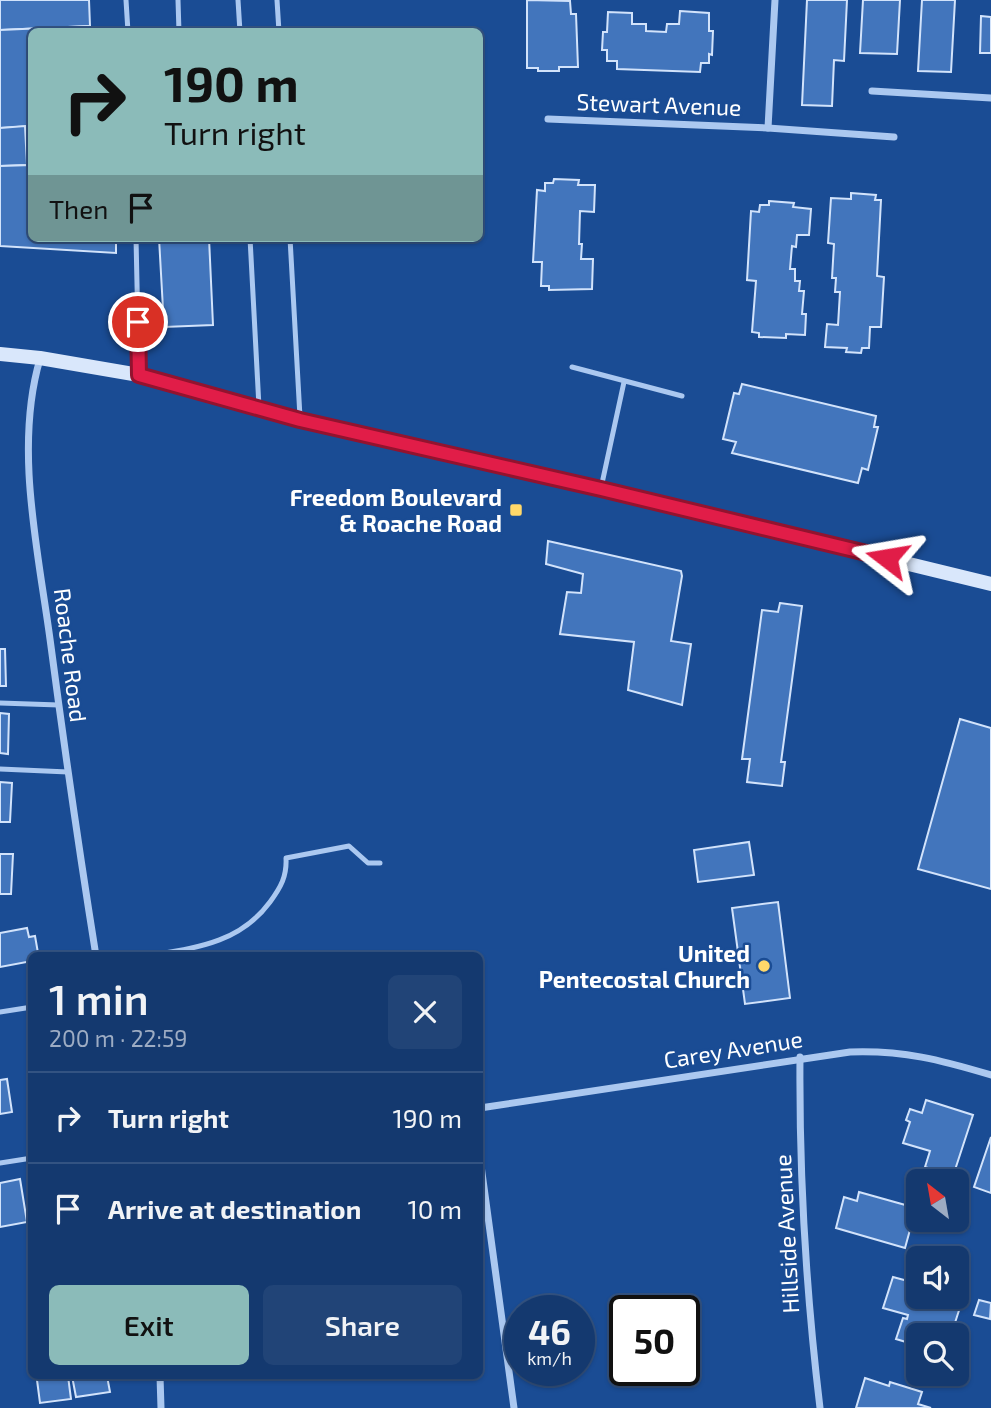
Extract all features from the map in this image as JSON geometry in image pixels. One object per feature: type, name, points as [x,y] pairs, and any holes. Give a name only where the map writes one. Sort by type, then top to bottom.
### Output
[{"type":"main road","points":[[0,354],[139,375],[300,420],[601,489],[991,584]]},
{"type":"street","name":"Stewart Avenue","points":[[768,128],[775,0]]},
{"type":"street","points":[[872,91],[991,98]]},
{"type":"street","name":"Stewart Avenue","points":[[548,119],[768,128],[894,137]]},
{"type":"street","name":"Roache Road","points":[[40,358],[29,408],[29,457],[59,705],[95,952]]},
{"type":"street","name":"Carey Avenue","points":[[483,1108],[800,1057],[886,1050],[946,1061],[991,1075]]},
{"type":"street","name":"Hillside Avenue","points":[[800,1057],[799,1135],[805,1242],[820,1408]]},
{"type":"street","points":[[483,1180],[514,1408]]},
{"type":"street","points":[[160,1379],[162,1408]]},
{"type":"lane","points":[[126,0],[128,28]]},
{"type":"lane","points":[[178,0],[179,28]]},
{"type":"lane","points":[[238,0],[240,28]]},
{"type":"lane","points":[[277,0],[279,28]]},
{"type":"lane","points":[[136,242],[139,375]]},
{"type":"lane","points":[[250,242],[259,407]]},
{"type":"lane","points":[[290,242],[300,420]]},
{"type":"lane","points":[[572,367],[682,396]]},
{"type":"lane","points":[[601,489],[624,382]]},
{"type":"lane","points":[[0,703],[59,705]]},
{"type":"lane","points":[[0,769],[68,772]]},
{"type":"lane","points":[[171,952],[208,946],[248,925],[264,910],[282,884],[287,872],[286,858],[349,846],[368,863],[380,863]]},
{"type":"lane","points":[[0,1012],[28,1008]]},
{"type":"lane","points":[[0,1163],[28,1159]]},
{"type":"building","points":[[0,0],[89,0],[90,26],[0,30]]},
{"type":"building","points":[[527,0],[570,1],[571,14],[576,14],[578,67],[559,67],[559,71],[527,68]]},
{"type":"building","points":[[807,0],[847,0],[844,61],[834,60],[832,106],[802,105]]},
{"type":"building","points":[[863,0],[900,0],[897,54],[860,53]]},
{"type":"building","points":[[922,0],[955,0],[951,72],[918,71]]},
{"type":"building","points":[[680,11],[709,13],[709,31],[713,31],[712,55],[709,54],[709,63],[701,63],[700,72],[617,69],[617,61],[607,61],[607,50],[602,50],[603,32],[607,32],[608,12],[632,13],[632,24],[646,24],[646,31],[666,32],[667,24],[679,24]]},
{"type":"building","points":[[981,16],[991,17],[991,53],[980,53]]},
{"type":"building","points":[[90,26],[90,28],[45,28]]},
{"type":"building","points":[[28,29],[28,126],[0,128],[0,30]]},
{"type":"building","points":[[25,126],[27,165],[0,166],[0,128]]},
{"type":"building","points":[[28,165],[28,242],[116,242],[116,253],[0,246],[0,166]]},
{"type":"building","points":[[554,179],[579,180],[578,185],[595,185],[594,212],[580,211],[579,244],[582,244],[581,259],[593,259],[592,289],[549,290],[549,286],[541,286],[542,262],[533,262],[537,190],[545,191],[545,183],[553,183]]},
{"type":"building","points":[[851,193],[876,195],[875,200],[881,200],[877,276],[884,277],[881,327],[870,327],[869,348],[862,348],[861,353],[846,352],[847,348],[825,347],[827,324],[838,325],[840,292],[835,292],[836,278],[832,278],[834,244],[828,243],[831,198],[851,199]]},
{"type":"building","points":[[769,201],[794,203],[793,207],[811,209],[809,235],[797,235],[796,247],[792,246],[790,269],[795,269],[795,281],[800,281],[799,291],[804,291],[802,314],[806,314],[805,335],[786,334],[786,338],[759,337],[759,333],[752,332],[756,281],[747,280],[751,211],[759,212],[760,205],[769,205]]},
{"type":"building","points":[[159,242],[209,242],[213,325],[164,327]]},
{"type":"building","points":[[742,384],[876,416],[874,427],[878,427],[868,470],[862,468],[858,483],[732,453],[736,442],[723,439],[734,393],[739,394]]},
{"type":"building","points":[[548,541],[681,571],[671,641],[691,644],[682,705],[628,690],[634,642],[560,634],[567,592],[581,593],[583,574],[546,564]]},
{"type":"building","points":[[780,603],[802,606],[781,762],[785,762],[782,786],[747,782],[750,759],[742,759],[762,610],[778,612]]},
{"type":"building","points":[[0,649],[5,649],[6,686],[0,686]]},
{"type":"building","points":[[0,713],[9,714],[8,754],[0,753]]},
{"type":"building","points":[[960,719],[991,728],[991,889],[918,869]]},
{"type":"building","points":[[0,782],[12,783],[10,822],[0,822]]},
{"type":"building","points":[[749,842],[754,875],[698,882],[694,850]]},
{"type":"building","points":[[0,854],[13,854],[11,894],[0,894]]},
{"type":"building","points":[[778,902],[790,998],[745,1004],[732,908]]},
{"type":"building","points":[[27,928],[29,937],[35,936],[38,952],[28,952],[28,962],[0,967],[0,933]]},
{"type":"building","points":[[7,1079],[12,1112],[0,1114],[0,1080]]},
{"type":"building","points":[[926,1100],[973,1115],[955,1169],[925,1167],[930,1151],[903,1143],[910,1122],[906,1120],[910,1109],[922,1113]]},
{"type":"building","points":[[991,1137],[991,1193],[974,1187]]},
{"type":"building","points":[[20,1179],[27,1222],[0,1227],[0,1183]]},
{"type":"building","points":[[859,1192],[906,1205],[906,1232],[909,1232],[905,1248],[836,1228],[844,1197],[857,1201]]},
{"type":"building","points":[[893,1277],[906,1280],[906,1309],[959,1309],[955,1323],[906,1323],[906,1342],[896,1339],[903,1318],[907,1319],[908,1315],[883,1308]]},
{"type":"building","points":[[979,1300],[991,1303],[990,1319],[974,1315]]},
{"type":"building","points":[[865,1378],[922,1392],[918,1404],[931,1408],[856,1408]]},
{"type":"building","points":[[68,1379],[71,1399],[40,1403],[37,1380]]},
{"type":"building","points":[[73,1379],[108,1379],[110,1392],[76,1397]]},
{"type":"place","name":"Freedom Boulevard & Roache Road","points":[[516,510]]},
{"type":"place","name":"United Pentecostal Church","points":[[764,966]]},
{"type":"route","points":[[138,322],[139,375],[300,420],[887,558]]}]
